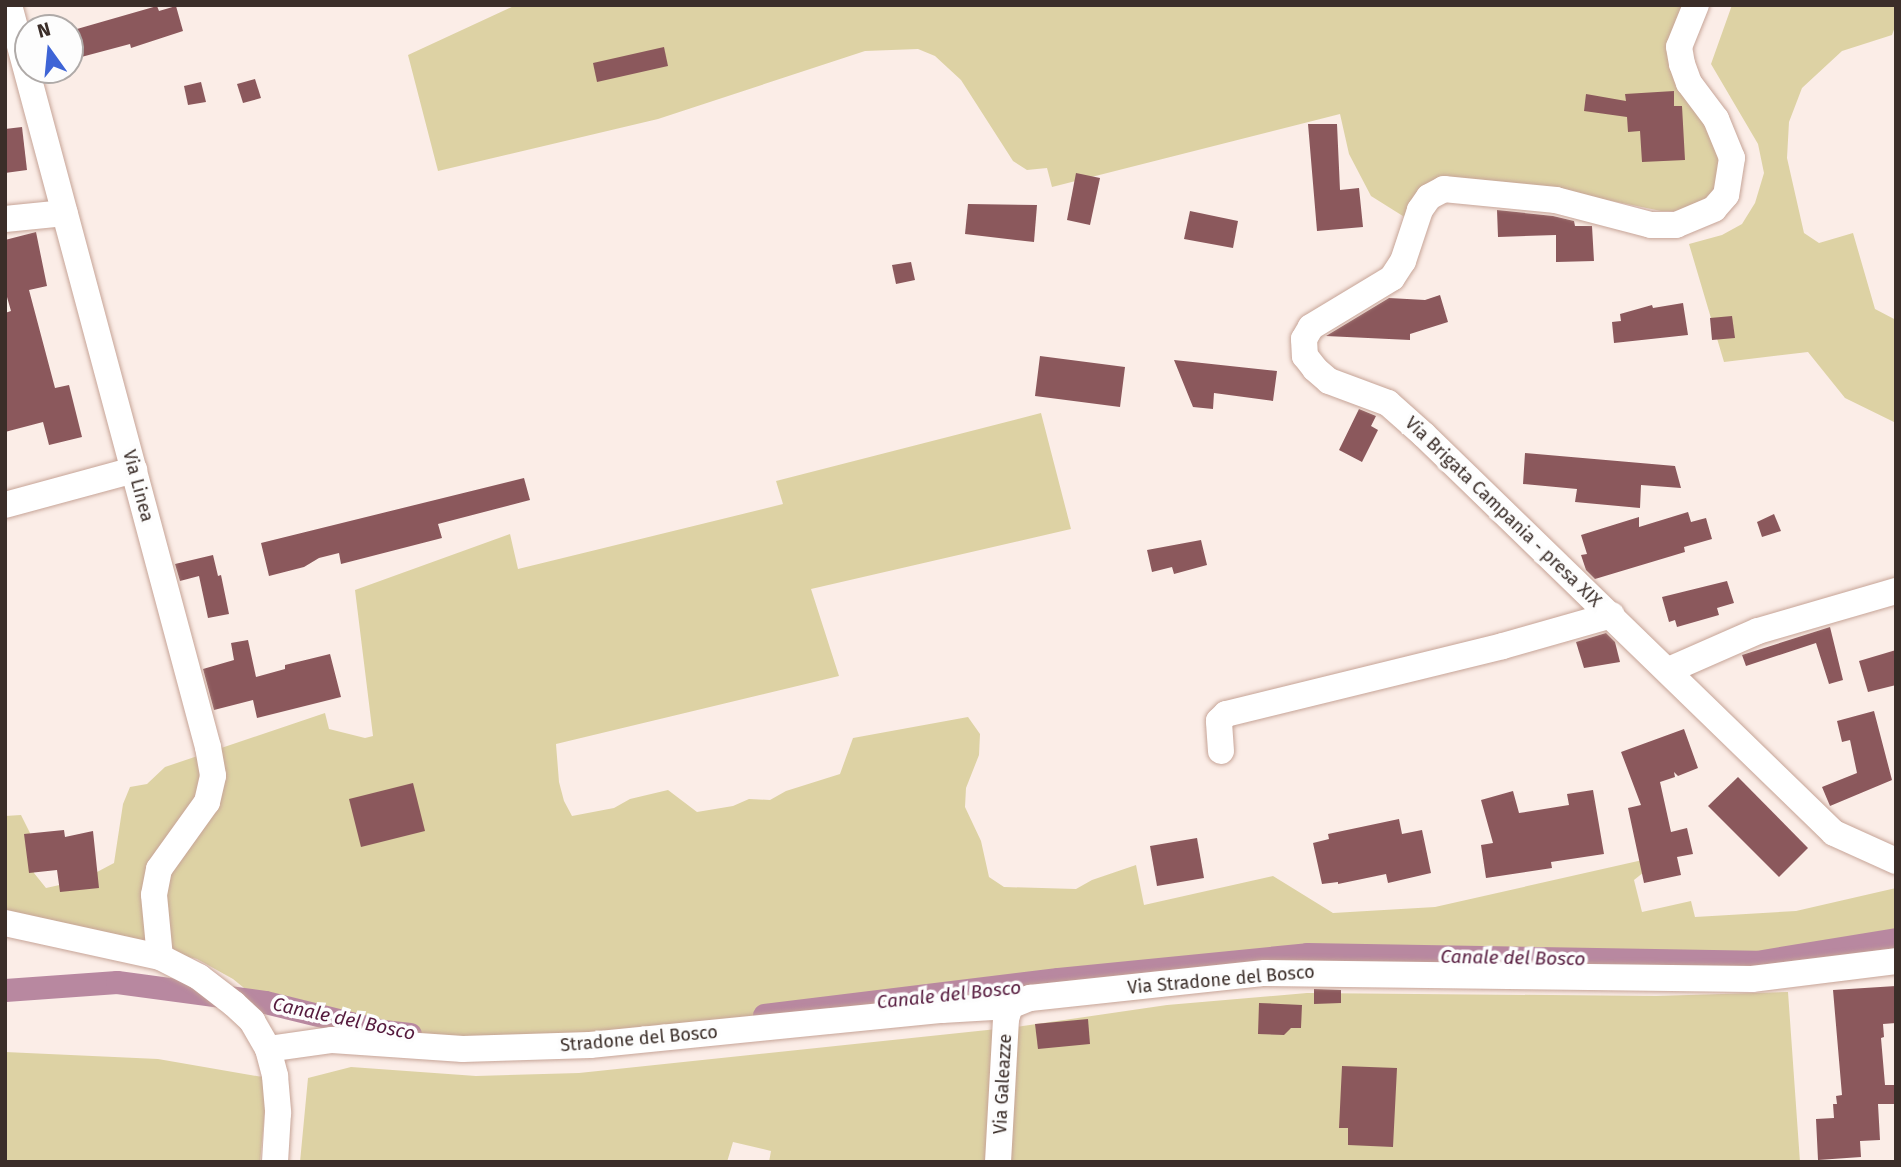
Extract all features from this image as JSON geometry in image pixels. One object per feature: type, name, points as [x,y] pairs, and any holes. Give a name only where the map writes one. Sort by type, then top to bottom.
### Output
[{"type":"street","name":"Via Linea","points":[[9,5],[208,747],[213,776],[207,802],[159,869],[154,895],[160,957]]},
{"type":"street","name":"Via Brigata Campania - presa XIX","points":[[1696,5],[1679,47],[1682,64],[1689,83],[1716,119],[1732,158],[1726,195],[1714,209],[1676,225],[1651,225],[1556,200],[1444,189],[1429,197],[1420,210],[1403,261],[1392,278],[1311,327],[1304,340],[1306,356],[1315,369],[1329,381],[1388,404],[1405,418],[1669,670],[1834,833],[1896,861]]},
{"type":"street","points":[[5,219],[65,213]]},
{"type":"street","points":[[5,505],[134,470]]},
{"type":"street","points":[[1669,670],[1758,631],[1896,591]]},
{"type":"street","points":[[1221,751],[1219,721],[1226,714],[1503,646],[1612,615]]},
{"type":"street","points":[[5,923],[160,957],[199,977],[234,1004],[252,1021],[268,1049],[278,1096],[275,1162]]},
{"type":"street","name":"Via Stradone del Bosco","points":[[1010,1006],[1030,998],[1265,973],[1752,979],[1896,961]]},
{"type":"street","name":"Stradone del Bosco","points":[[268,1049],[332,1040],[463,1049],[590,1045],[942,1010],[1010,1006]]},
{"type":"street","name":"Via Galeazze","points":[[998,1162],[1006,1019],[1010,1006]]},
{"type":"shaded area","points":[[516,5],[1695,5],[1682,42],[1714,131],[1725,189],[1683,211],[1661,211],[1578,194],[1454,185],[1414,223],[1371,196],[1349,154],[1340,114],[1052,187],[1047,168],[1027,170],[1013,161],[961,80],[935,56],[918,49],[865,51],[658,119],[438,171],[408,55]]},
{"type":"shaded area","points":[[1732,5],[1895,5],[1896,24],[1892,35],[1842,51],[1802,88],[1789,122],[1787,158],[1804,233],[1819,243],[1853,233],[1875,309],[1896,320],[1896,423],[1845,398],[1808,352],[1724,362],[1689,244],[1722,235],[1742,224],[1755,203],[1764,173],[1758,144],[1711,64]]},
{"type":"shaded area","points":[[1041,413],[1071,529],[811,589],[839,676],[556,744],[559,782],[564,801],[572,816],[614,808],[630,799],[668,790],[697,812],[733,806],[749,799],[770,800],[786,791],[840,774],[853,738],[968,717],[980,734],[979,755],[966,788],[965,807],[981,841],[989,877],[1004,887],[1076,889],[1092,880],[1136,865],[1144,905],[1273,876],[1333,913],[1435,907],[1647,859],[1644,872],[1634,880],[1642,912],[1691,901],[1695,917],[1796,911],[1896,888],[1896,945],[1796,958],[1656,963],[1306,960],[1243,963],[1012,993],[577,1039],[376,1034],[345,1014],[249,992],[233,979],[197,959],[5,915],[5,816],[21,815],[30,833],[34,873],[46,888],[82,880],[114,863],[123,804],[130,787],[147,784],[165,767],[325,713],[329,729],[365,738],[373,736],[355,590],[510,534],[518,569],[783,504],[776,481]]},
{"type":"shaded area","points":[[1788,992],[1800,1162],[769,1162],[771,1151],[733,1142],[727,1162],[300,1162],[308,1078],[351,1067],[476,1076],[579,1073],[1016,1027],[1167,1005],[1307,993],[1656,996]]},
{"type":"shaded area","points":[[5,1052],[158,1059],[268,1078],[260,1162],[5,1162]]},
{"type":"building","points":[[157,6],[159,11],[176,6],[183,31],[131,48],[130,44],[84,56],[84,27]]},
{"type":"building","points":[[664,47],[668,66],[597,82],[593,63]]},
{"type":"building","points":[[255,79],[261,98],[243,103],[237,84]]},
{"type":"building","points":[[201,82],[206,102],[188,105],[184,86]]},
{"type":"building","points":[[1674,91],[1674,106],[1682,106],[1685,160],[1642,162],[1640,131],[1628,132],[1627,117],[1584,111],[1586,94],[1626,101],[1625,94]]},
{"type":"building","points":[[1308,124],[1337,124],[1340,190],[1359,188],[1363,227],[1317,231]]},
{"type":"building","points":[[22,127],[27,170],[5,173],[5,129]]},
{"type":"building","points":[[1076,173],[1100,178],[1090,225],[1067,220]]},
{"type":"building","points":[[968,204],[1037,205],[1034,242],[965,234]]},
{"type":"building","points":[[1497,210],[1553,216],[1574,221],[1575,226],[1592,226],[1594,261],[1556,262],[1556,235],[1498,237]]},
{"type":"building","points":[[1190,211],[1238,221],[1233,248],[1184,239]]},
{"type":"building","points":[[36,232],[47,286],[29,290],[55,388],[69,385],[82,437],[49,445],[43,422],[5,432],[5,313],[11,311],[5,290],[5,240]]},
{"type":"building","points":[[911,262],[915,280],[896,284],[892,265]]},
{"type":"building","points":[[1440,295],[1448,322],[1410,334],[1410,340],[1326,336],[1389,298],[1425,300]]},
{"type":"building","points":[[1683,303],[1688,335],[1614,343],[1612,322],[1621,321],[1620,314],[1652,305],[1653,308]]},
{"type":"building","points":[[1732,316],[1735,338],[1712,340],[1710,318]]},
{"type":"building","points":[[1040,356],[1125,367],[1120,407],[1035,396]]},
{"type":"building","points":[[1174,360],[1277,371],[1273,401],[1214,393],[1213,409],[1193,407]]},
{"type":"building","points":[[1359,409],[1376,416],[1371,426],[1378,430],[1362,462],[1339,450]]},
{"type":"building","points":[[1525,453],[1675,466],[1681,488],[1641,485],[1640,508],[1575,502],[1577,489],[1523,484]]},
{"type":"building","points":[[524,478],[530,500],[438,524],[442,538],[341,564],[339,553],[319,558],[304,567],[269,576],[261,543]]},
{"type":"building","points":[[1688,512],[1691,522],[1706,518],[1712,539],[1684,547],[1685,552],[1595,579],[1586,570],[1581,555],[1587,554],[1581,535],[1639,517],[1639,527]]},
{"type":"building","points":[[1774,514],[1781,531],[1762,537],[1757,522]]},
{"type":"building","points":[[1201,540],[1207,565],[1174,574],[1172,567],[1152,572],[1147,550]]},
{"type":"building","points":[[213,555],[218,576],[221,575],[229,614],[208,618],[199,576],[180,581],[175,564]]},
{"type":"building","points":[[1727,581],[1734,603],[1717,608],[1719,615],[1677,627],[1675,620],[1669,622],[1662,597]]},
{"type":"building","points":[[1830,627],[1843,680],[1829,684],[1816,643],[1746,666],[1742,655]]},
{"type":"building","points":[[1606,633],[1615,642],[1620,662],[1584,668],[1576,642]]},
{"type":"building","points":[[248,640],[256,677],[285,669],[285,665],[330,654],[341,697],[257,718],[253,700],[214,710],[203,669],[234,660],[231,643]]},
{"type":"building","points":[[1896,650],[1896,685],[1868,692],[1859,661]]},
{"type":"building","points":[[1874,711],[1892,780],[1830,806],[1822,787],[1857,773],[1850,740],[1842,742],[1837,721]]},
{"type":"building","points":[[1684,729],[1698,768],[1678,776],[1674,772],[1675,777],[1660,782],[1671,832],[1687,828],[1693,854],[1677,857],[1681,875],[1644,883],[1628,808],[1641,805],[1621,752]]},
{"type":"building","points":[[1738,777],[1808,848],[1779,877],[1708,806]]},
{"type":"building","points":[[413,783],[425,831],[361,847],[349,799]]},
{"type":"building","points":[[1593,790],[1604,854],[1551,862],[1552,868],[1486,878],[1481,845],[1493,843],[1481,800],[1513,791],[1519,813],[1569,805],[1567,794]]},
{"type":"building","points":[[1399,819],[1402,834],[1422,830],[1431,873],[1388,883],[1386,874],[1338,884],[1322,884],[1313,843],[1329,839],[1328,834]]},
{"type":"building","points":[[64,830],[65,837],[93,831],[99,888],[60,892],[57,870],[29,873],[24,834]]},
{"type":"building","points":[[1197,838],[1204,878],[1157,886],[1150,846]]},
{"type":"building","points":[[1896,986],[1896,1023],[1883,1024],[1884,1037],[1881,1038],[1885,1085],[1896,1085],[1896,1104],[1878,1104],[1880,1140],[1860,1141],[1861,1157],[1818,1160],[1816,1119],[1834,1118],[1833,1104],[1837,1104],[1836,1096],[1842,1095],[1833,990]]},
{"type":"building","points":[[1314,989],[1341,990],[1341,1003],[1314,1004]]},
{"type":"building","points":[[1259,1003],[1302,1005],[1301,1028],[1291,1028],[1284,1035],[1258,1034]]},
{"type":"building","points":[[1088,1019],[1090,1044],[1038,1049],[1035,1024]]},
{"type":"building","points":[[1342,1066],[1397,1068],[1393,1147],[1348,1145],[1348,1128],[1339,1128]]},
{"type":"waterway","name":"Canale del Bosco","points":[[764,1015],[1058,979],[1307,954],[1756,962],[1896,939]]},
{"type":"waterway","name":"Canale del Bosco","points":[[5,990],[117,982],[265,1002],[383,1031],[410,1034]]}]
